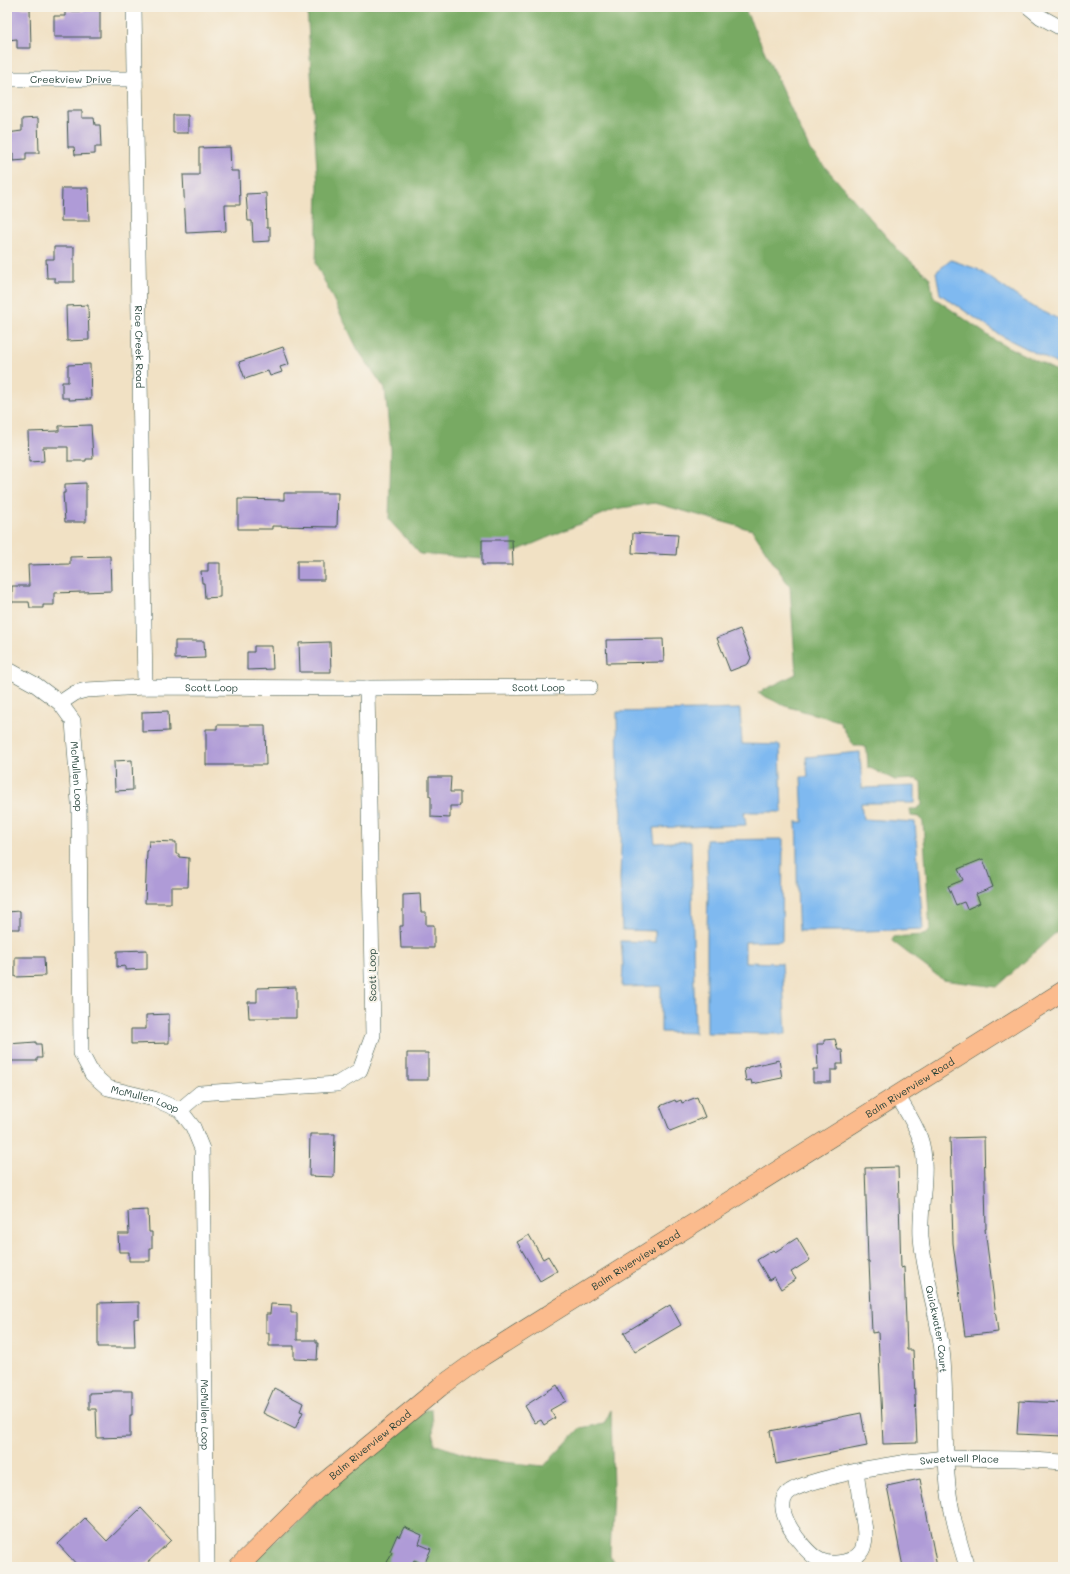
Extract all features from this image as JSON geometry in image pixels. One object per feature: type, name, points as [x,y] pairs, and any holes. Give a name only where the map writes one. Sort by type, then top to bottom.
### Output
[{"type":"main road","name":"Balm Riverview Road","points":[[238,1567],[322,1484],[440,1388],[483,1356],[1063,991]]},
{"type":"street","name":"Rice Creek Road","points":[[134,7],[145,687]]},
{"type":"street","points":[[1029,7],[1041,17],[1063,29]]},
{"type":"street","name":"Creekview Drive","points":[[7,79],[135,79]]},
{"type":"street","name":"McMullen Loop","points":[[7,669],[36,685],[60,703],[73,721],[78,795],[81,1053],[92,1074],[108,1088],[154,1099],[180,1110],[193,1127],[202,1149],[207,1567]]},
{"type":"street","name":"Scott Loop","points":[[60,703],[75,693],[86,690],[145,687],[590,687]]},
{"type":"street","name":"Scott Loop","points":[[180,1110],[200,1093],[337,1084],[360,1070],[373,1035],[367,688]]},
{"type":"street","name":"Quickwater Court","points":[[897,1095],[920,1138],[923,1157],[921,1238],[925,1265],[939,1329],[943,1360],[947,1476],[952,1514],[967,1567]]},
{"type":"street","name":"Sweetwell Place","points":[[856,1471],[866,1535],[863,1550],[858,1556],[845,1562],[827,1562],[817,1559],[804,1546],[785,1518],[784,1498],[787,1492],[800,1486],[856,1471],[900,1463],[946,1458],[993,1458],[1063,1462]]},
{"type":"green space","points":[[307,7],[744,7],[810,150],[900,252],[930,278],[933,295],[936,299],[996,341],[1063,374],[1063,926],[997,987],[943,980],[892,941],[893,937],[923,935],[927,934],[930,930],[923,822],[920,817],[911,816],[910,809],[917,809],[922,805],[921,782],[917,779],[895,780],[868,767],[866,748],[862,746],[854,746],[839,721],[785,706],[758,693],[796,674],[790,587],[752,530],[655,503],[615,509],[495,560],[420,554],[389,520],[391,450],[385,389],[358,350],[316,264],[318,186]]},
{"type":"green space","points":[[425,1410],[432,1410],[434,1444],[481,1460],[544,1466],[580,1428],[604,1424],[611,1410],[613,1491],[610,1555],[615,1567],[260,1567],[254,1562],[328,1490]]},
{"type":"water","points":[[951,260],[977,269],[1031,306],[1063,321],[1063,367],[1000,335],[940,294],[936,272]]},
{"type":"water","points":[[740,709],[742,744],[780,745],[782,812],[744,812],[746,825],[653,828],[655,843],[691,841],[695,1033],[661,1032],[661,986],[622,987],[623,964],[621,941],[655,942],[655,931],[622,930],[620,879],[622,812],[618,780],[617,712]]},
{"type":"water","points":[[860,752],[862,788],[915,786],[915,803],[861,803],[863,819],[915,822],[923,929],[799,931],[796,822],[803,822],[801,777],[808,777],[806,757]]},
{"type":"water","points":[[783,839],[782,941],[745,942],[745,962],[782,963],[786,1034],[707,1033],[708,895],[706,840]]},
{"type":"building","points":[[7,8],[30,8],[31,48],[17,48],[17,39],[7,40]]},
{"type":"building","points":[[84,8],[100,8],[100,37],[54,37],[54,16],[65,16],[65,11],[84,11]]},
{"type":"building","points":[[67,111],[82,111],[82,118],[94,118],[95,125],[100,125],[101,147],[95,147],[95,154],[75,155],[74,147],[68,147]]},
{"type":"building","points":[[173,115],[188,115],[188,133],[173,133]]},
{"type":"building","points":[[38,118],[39,153],[26,153],[26,160],[13,161],[13,153],[7,153],[7,133],[22,131],[22,119]]},
{"type":"building","points":[[230,147],[231,171],[239,171],[240,205],[225,205],[226,231],[186,233],[183,175],[199,175],[199,148]]},
{"type":"building","points":[[62,188],[88,188],[89,221],[61,221]]},
{"type":"building","points":[[266,193],[267,228],[270,228],[270,241],[253,242],[252,221],[248,221],[246,194]]},
{"type":"building","points":[[54,247],[74,247],[74,282],[55,282],[55,278],[47,278],[46,259],[54,259]]},
{"type":"building","points":[[88,305],[89,340],[67,341],[66,306]]},
{"type":"building","points":[[283,347],[289,364],[280,367],[282,372],[270,376],[268,371],[245,379],[239,362]]},
{"type":"building","points":[[90,364],[91,399],[69,400],[69,398],[62,398],[62,382],[68,382],[68,365]]},
{"type":"building","points":[[91,425],[93,459],[86,459],[86,461],[68,461],[68,447],[43,447],[44,461],[29,462],[28,432],[59,431],[59,426]]},
{"type":"building","points":[[86,483],[86,522],[65,522],[63,493],[65,493],[65,484]]},
{"type":"building","points":[[284,493],[338,493],[337,527],[272,526],[272,529],[238,529],[238,499],[284,500]]},
{"type":"building","points":[[633,533],[678,535],[676,555],[632,553]]},
{"type":"building","points":[[482,540],[512,540],[513,565],[482,565]]},
{"type":"building","points":[[110,556],[111,591],[54,593],[54,605],[43,605],[43,608],[30,608],[29,602],[12,602],[12,586],[29,586],[28,565],[70,564],[70,557]]},
{"type":"building","points":[[297,561],[324,561],[324,580],[297,580]]},
{"type":"building","points":[[208,563],[220,563],[220,597],[205,598],[204,583],[202,583],[201,571],[208,571]]},
{"type":"building","points":[[740,629],[751,658],[748,664],[730,671],[717,638]]},
{"type":"building","points":[[663,639],[664,662],[607,663],[606,640]]},
{"type":"building","points":[[175,641],[204,641],[205,658],[175,659]]},
{"type":"building","points":[[330,642],[331,672],[300,672],[299,643]]},
{"type":"building","points":[[254,646],[272,646],[273,669],[247,670],[247,652],[254,652]]},
{"type":"building","points":[[168,711],[169,731],[142,732],[142,712]]},
{"type":"building","points":[[217,725],[265,725],[266,765],[206,765],[206,729],[217,729]]},
{"type":"building","points":[[132,760],[133,790],[115,791],[114,761]]},
{"type":"building","points":[[429,777],[451,777],[450,792],[460,792],[460,806],[450,806],[450,818],[431,817]]},
{"type":"building","points":[[149,841],[176,842],[176,854],[179,854],[179,857],[189,858],[188,887],[171,887],[171,903],[145,903],[147,851]]},
{"type":"building","points":[[983,859],[993,887],[976,894],[980,903],[967,909],[964,902],[956,905],[948,886],[963,880],[958,869]]},
{"type":"building","points":[[420,894],[421,912],[426,912],[426,925],[434,925],[434,948],[401,948],[400,926],[403,926],[403,895]]},
{"type":"building","points":[[20,911],[20,929],[7,929],[7,912]]},
{"type":"building","points":[[147,950],[147,969],[125,970],[125,966],[117,967],[117,951]]},
{"type":"building","points":[[15,957],[44,957],[45,976],[15,977]]},
{"type":"building","points":[[296,987],[296,1018],[249,1018],[248,1002],[257,1002],[257,988]]},
{"type":"building","points":[[169,1014],[169,1043],[131,1044],[131,1029],[146,1029],[146,1015]]},
{"type":"building","points":[[835,1039],[838,1050],[842,1050],[843,1064],[837,1064],[837,1070],[831,1070],[831,1082],[813,1082],[813,1069],[818,1069],[817,1044],[824,1044],[824,1040]]},
{"type":"building","points":[[36,1042],[36,1044],[41,1044],[42,1058],[37,1058],[37,1061],[7,1061],[7,1044]]},
{"type":"building","points":[[407,1053],[428,1053],[428,1080],[407,1080]]},
{"type":"building","points":[[779,1060],[782,1078],[752,1084],[751,1080],[746,1081],[744,1069]]},
{"type":"building","points":[[697,1097],[705,1117],[670,1131],[660,1106],[675,1100],[676,1102],[681,1100],[682,1103]]},
{"type":"building","points":[[310,1134],[335,1134],[334,1177],[309,1176]]},
{"type":"building","points":[[984,1137],[985,1229],[998,1332],[965,1336],[953,1243],[950,1138]]},
{"type":"building","points":[[898,1167],[901,1268],[904,1267],[907,1350],[913,1350],[917,1443],[883,1444],[878,1332],[872,1333],[865,1168]]},
{"type":"building","points":[[148,1210],[149,1232],[152,1232],[150,1261],[129,1261],[129,1252],[119,1252],[118,1234],[129,1234],[128,1211]]},
{"type":"building","points":[[529,1235],[543,1259],[548,1256],[557,1271],[540,1281],[517,1242]]},
{"type":"building","points":[[797,1238],[810,1260],[791,1272],[796,1279],[781,1289],[774,1277],[769,1280],[757,1260],[773,1250],[775,1252]]},
{"type":"building","points":[[139,1302],[139,1318],[134,1319],[135,1347],[98,1347],[98,1303]]},
{"type":"building","points":[[271,1304],[291,1305],[291,1313],[297,1313],[297,1340],[316,1340],[316,1343],[318,1343],[317,1360],[294,1359],[294,1346],[269,1346],[269,1333],[266,1333],[266,1314],[270,1314]]},
{"type":"building","points":[[670,1305],[681,1325],[635,1352],[624,1333]]},
{"type":"building","points":[[557,1385],[566,1401],[550,1410],[555,1418],[544,1425],[541,1420],[535,1423],[525,1406]]},
{"type":"building","points":[[274,1388],[303,1403],[300,1411],[303,1412],[295,1429],[263,1413]]},
{"type":"building","points":[[132,1391],[130,1437],[97,1438],[96,1409],[89,1409],[89,1393]]},
{"type":"building","points":[[1019,1401],[1063,1403],[1063,1436],[1017,1434]]},
{"type":"building","points":[[861,1413],[867,1446],[776,1464],[770,1431]]},
{"type":"building","points":[[920,1479],[937,1567],[903,1567],[887,1486]]},
{"type":"building","points":[[141,1508],[171,1540],[143,1567],[79,1567],[58,1544],[85,1518],[107,1541]]},
{"type":"building","points":[[404,1527],[422,1535],[419,1544],[431,1549],[424,1565],[414,1560],[411,1567],[385,1567],[392,1552],[390,1551],[397,1535],[399,1537]]}]
